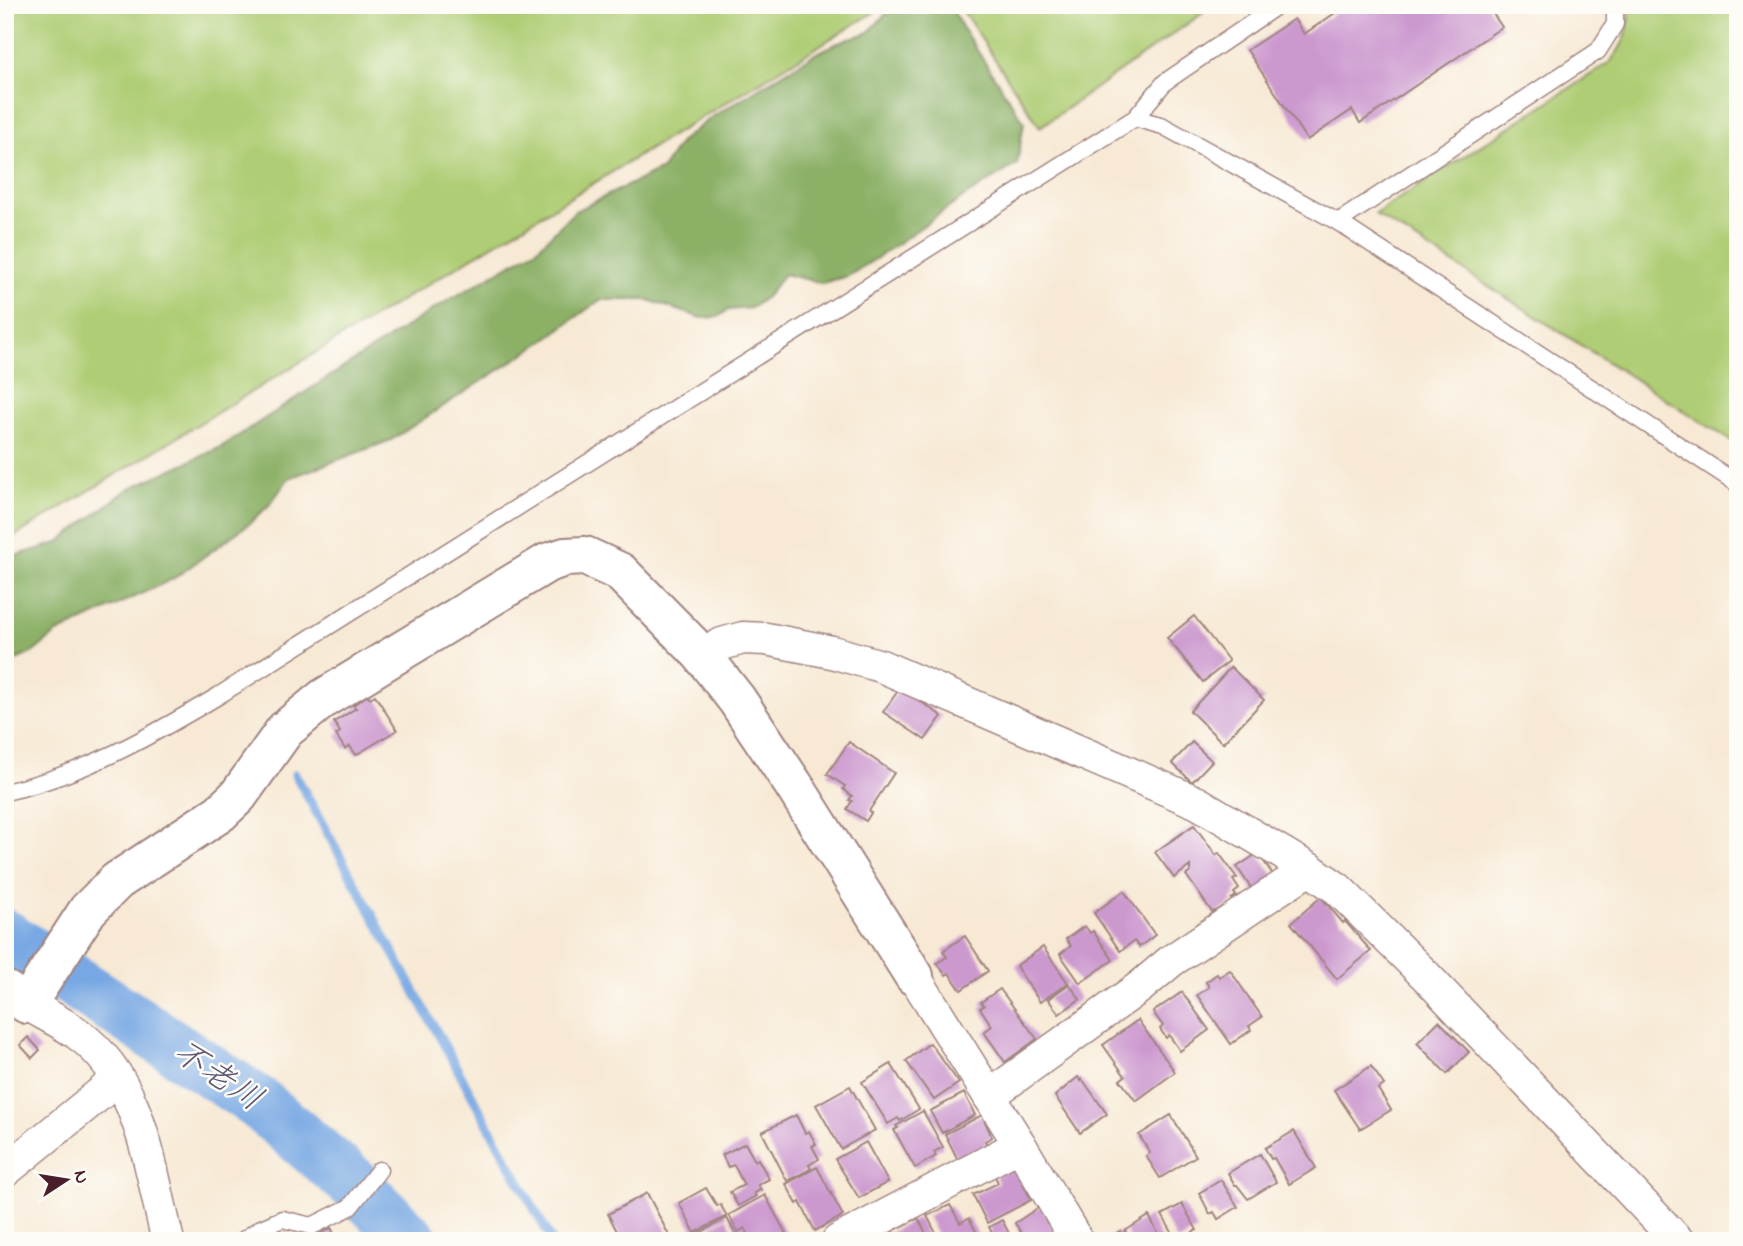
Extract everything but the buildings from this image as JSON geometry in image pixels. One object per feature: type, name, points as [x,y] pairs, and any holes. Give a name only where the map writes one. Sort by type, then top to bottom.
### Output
[{"type":"street","points":[[167,1241],[133,1104],[101,1055],[33,983],[88,909],[117,881],[220,813],[238,796],[285,730],[302,714],[547,563],[565,557],[585,556],[620,572],[701,654],[737,700],[1020,1144],[1077,1241]]},
{"type":"street","points":[[701,654],[743,638],[766,639],[832,652],[881,666],[1198,803],[1309,869],[1338,889],[1426,976],[1678,1241]]},
{"type":"street","points":[[989,1096],[1140,987],[1171,961],[1309,869]]},
{"type":"street","points":[[5,1171],[118,1079]]},
{"type":"street","points":[[838,1241],[1020,1144]]},
{"type":"lane","points":[[5,792],[37,785],[97,762],[153,735],[196,709],[1135,118],[1165,82],[1278,5]]},
{"type":"lane","points":[[1338,222],[1598,51],[1615,24],[1615,5]]},
{"type":"lane","points":[[1135,118],[1163,126],[1338,222],[1738,484]]},
{"type":"lane","points":[[242,1241],[259,1229],[282,1219],[312,1226],[350,1207],[379,1170]]},
{"type":"green space","points":[[5,5],[886,5],[5,542]]},
{"type":"green space","points":[[898,5],[950,5],[1024,122],[1017,164],[848,276],[822,283],[784,274],[767,296],[751,308],[728,310],[718,317],[702,318],[648,300],[600,300],[539,344],[391,440],[289,478],[269,505],[250,523],[173,579],[57,633],[32,653],[5,665],[5,559],[58,543],[128,489],[221,447],[432,310],[537,249],[575,211],[662,169],[681,141],[712,117],[813,55],[846,39],[868,33]]},
{"type":"green space","points":[[959,5],[1198,5],[1203,13],[1040,127]]},
{"type":"green space","points":[[1630,5],[1738,5],[1738,445],[1375,214],[1610,62],[1626,36]]},
{"type":"waterway","points":[[295,774],[552,1241]]},
{"type":"waterway","name":"不老川","points":[[5,936],[256,1101],[352,1182],[412,1241]]}]
